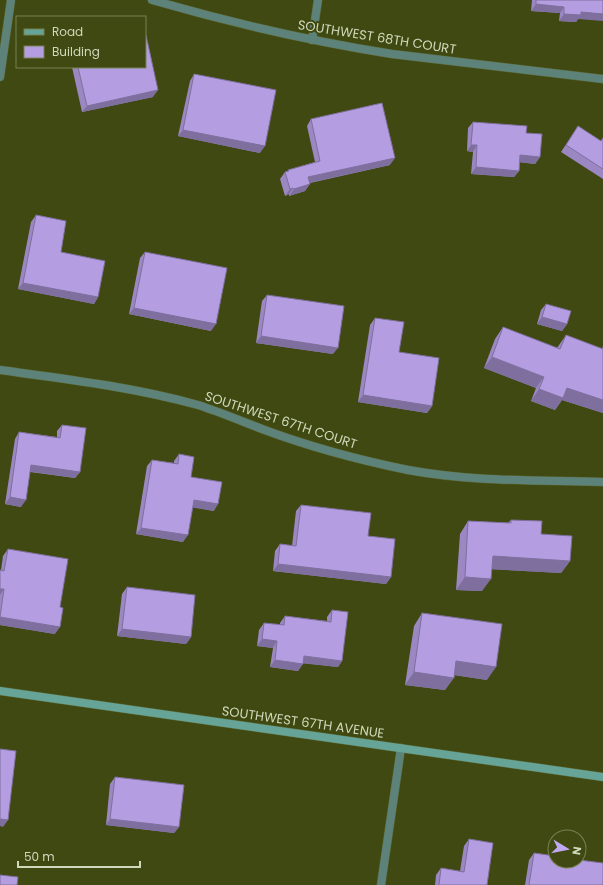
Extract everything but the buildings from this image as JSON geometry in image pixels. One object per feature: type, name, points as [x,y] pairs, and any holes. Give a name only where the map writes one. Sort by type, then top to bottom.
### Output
[{"type":"main road","name":"SOUTHWEST 67TH AVENUE","points":[[0,691],[603,777]]},
{"type":"street","points":[[0,77],[11,0]]},
{"type":"street","name":"SOUTHWEST 68TH COURT","points":[[152,0],[245,25],[312,40],[392,54],[603,79]]},
{"type":"street","points":[[312,40],[318,0]]},
{"type":"street","name":"SOUTHWEST 67TH COURT","points":[[0,370],[107,385],[191,404],[216,411],[316,448],[410,470],[492,480],[603,482]]},
{"type":"street","points":[[381,885],[401,748]]}]
